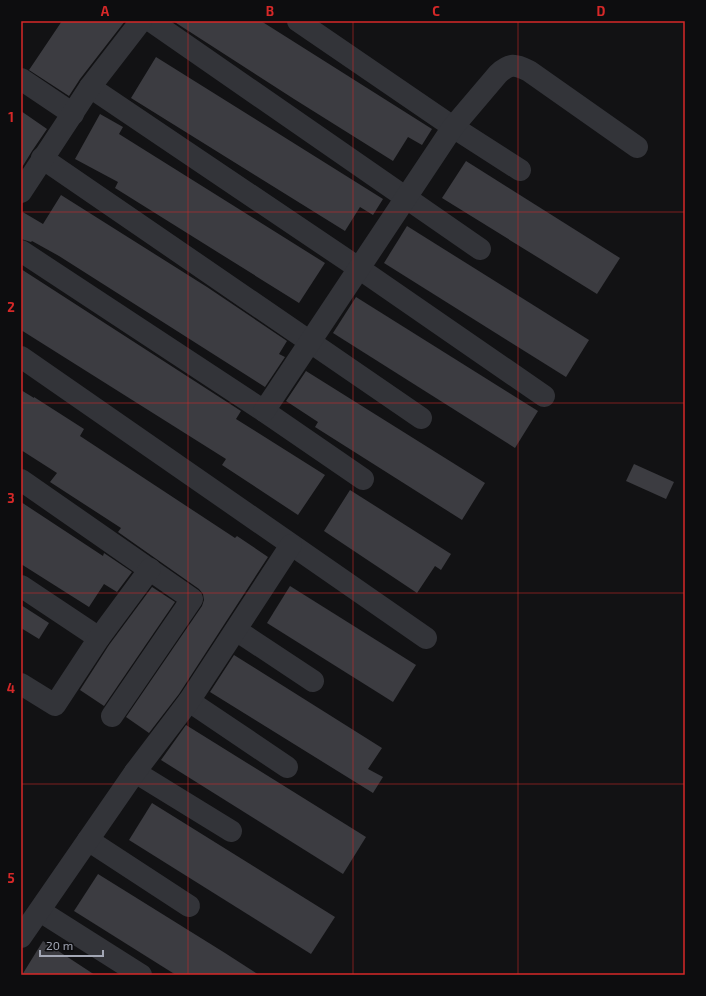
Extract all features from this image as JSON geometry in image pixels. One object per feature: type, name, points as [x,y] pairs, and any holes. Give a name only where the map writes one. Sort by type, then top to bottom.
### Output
[{"type":"street","points":[[21,192],[90,87],[141,21]]},
{"type":"street","points":[[151,21],[480,249]]},
{"type":"street","points":[[298,21],[453,127],[520,170]]},
{"type":"street","points":[[264,411],[311,343],[453,127],[506,66],[519,66],[535,76],[637,148]]},
{"type":"street","points":[[21,79],[73,114]]},
{"type":"street","points":[[90,87],[360,269],[544,396]]},
{"type":"street","points":[[42,158],[421,418]]},
{"type":"street","points":[[21,251],[264,411],[363,479]]},
{"type":"street","points":[[21,357],[426,638]]},
{"type":"street","points":[[21,480],[192,599],[112,716]]},
{"type":"street","points":[[21,937],[135,772],[190,701],[291,545]]},
{"type":"street","points":[[21,684],[55,705],[99,638],[150,569]]},
{"type":"street","points":[[21,586],[99,638]]},
{"type":"street","points":[[236,630],[313,680]]},
{"type":"street","points":[[190,701],[287,768]]},
{"type":"street","points":[[135,772],[231,831]]},
{"type":"street","points":[[88,840],[189,906]]},
{"type":"street","points":[[40,911],[141,975]]},
{"type":"building","points":[[62,21],[125,21],[80,79],[69,96],[29,70]]},
{"type":"building","points":[[173,21],[261,21],[432,129],[422,145],[408,137],[393,161]]},
{"type":"building","points":[[156,57],[383,199],[373,215],[360,207],[345,231],[131,98]]},
{"type":"building","points":[[21,111],[47,129],[21,169]]},
{"type":"building","points":[[100,114],[123,127],[119,134],[325,263],[299,303],[115,188],[118,182],[75,159]]},
{"type":"building","points":[[466,161],[620,258],[597,294],[442,198]]},
{"type":"building","points":[[61,195],[207,287],[287,341],[279,354],[285,357],[265,387],[59,256],[32,241],[21,239],[21,211],[43,224]]},
{"type":"building","points":[[407,226],[589,340],[566,377],[384,263]]},
{"type":"building","points":[[21,269],[241,411],[236,419],[325,475],[298,515],[222,465],[226,459],[21,330]]},
{"type":"building","points":[[356,297],[538,411],[515,448],[333,333]]},
{"type":"building","points":[[306,371],[485,483],[462,520],[315,427],[318,422],[286,401]]},
{"type":"building","points":[[21,390],[84,429],[80,436],[235,538],[237,536],[268,557],[179,694],[149,733],[126,717],[202,606],[204,600],[203,594],[199,589],[118,532],[121,528],[50,482],[57,473],[21,450]]},
{"type":"building","points":[[634,464],[674,482],[666,499],[626,481]]},
{"type":"building","points":[[350,490],[451,554],[441,570],[435,566],[417,593],[324,531]]},
{"type":"building","points":[[21,502],[103,556],[104,553],[132,572],[117,592],[104,584],[89,607],[21,564]]},
{"type":"building","points":[[290,586],[416,665],[393,702],[267,623]]},
{"type":"building","points":[[152,587],[175,602],[104,706],[80,690],[109,645]]},
{"type":"building","points":[[21,605],[49,623],[39,639],[21,628]]},
{"type":"building","points":[[234,655],[382,748],[368,769],[383,777],[373,793],[210,692]]},
{"type":"building","points":[[186,725],[366,837],[343,874],[161,760]]},
{"type":"building","points":[[152,803],[335,917],[311,954],[129,840]]},
{"type":"building","points":[[98,874],[259,975],[176,975],[74,911]]},
{"type":"building","points":[[43,941],[95,975],[22,975]]}]
